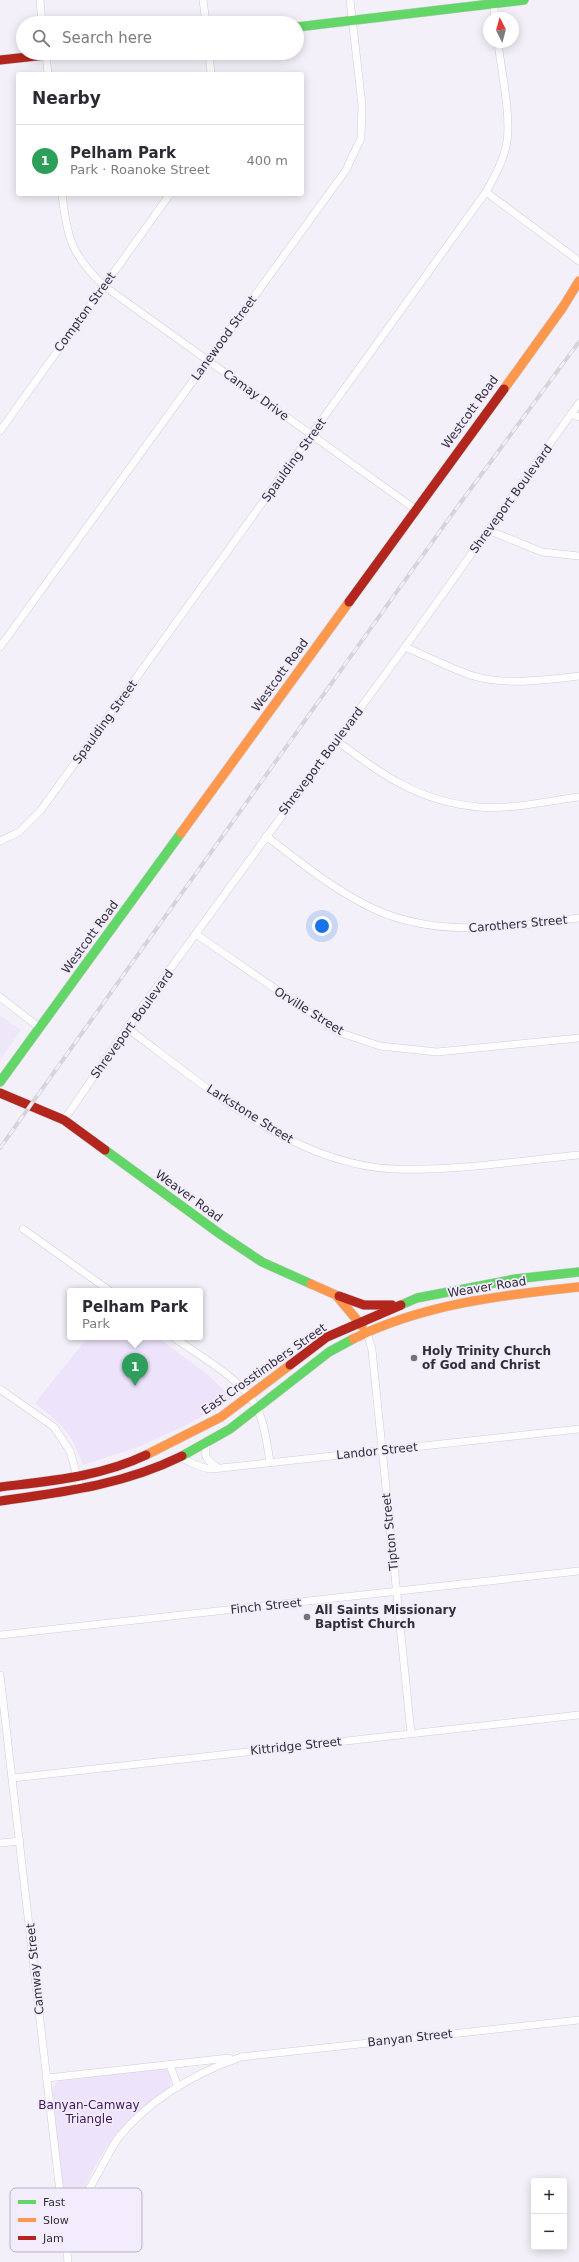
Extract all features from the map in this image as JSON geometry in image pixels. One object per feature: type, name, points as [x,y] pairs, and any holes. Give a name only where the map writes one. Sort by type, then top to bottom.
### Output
[{"type":"street","points":[[40,0],[41,16]]},
{"type":"street","points":[[203,0],[205,16]]},
{"type":"street","name":"Lanewood Street","points":[[0,647],[346,170],[361,138],[362,105],[350,0]]},
{"type":"street","points":[[304,26],[493,2],[524,0]]},
{"type":"street","points":[[493,2],[494,12]]},
{"type":"street","name":"Spaulding Street","points":[[0,841],[19,832],[42,810],[486,192],[497,173],[507,141],[508,125],[499,48]]},
{"type":"street","points":[[0,60],[16,58]]},
{"type":"street","points":[[47,60],[48,72]]},
{"type":"street","points":[[210,60],[211,72]]},
{"type":"street","points":[[486,192],[579,261]]},
{"type":"street","name":"Camay Drive","points":[[62,196],[66,225],[74,250],[86,268],[104,286],[415,510]]},
{"type":"street","name":"Compton Street","points":[[0,431],[169,196]]},
{"type":"street","name":"Westcott Road","points":[[0,1082],[563,307],[579,281]]},
{"type":"street","name":"Shreveport Boulevard","points":[[64,1120],[128,1028],[197,935],[266,836],[405,647],[579,403]]},
{"type":"street","points":[[571,414],[579,417]]},
{"type":"street","points":[[488,530],[542,552],[579,556]]},
{"type":"street","points":[[405,647],[470,675],[494,680],[548,680],[579,676]]},
{"type":"street","points":[[337,741],[380,773],[420,794],[444,802],[480,807],[579,797]]},
{"type":"street","name":"Carothers Street","points":[[266,836],[325,880],[375,910],[421,924],[459,928],[488,928],[579,918]]},
{"type":"street","name":"Orville Street","points":[[197,935],[338,1032],[380,1046],[437,1052],[579,1038]]},
{"type":"street","points":[[0,998],[40,1028]]},
{"type":"street","name":"Larkstone Street","points":[[128,1028],[215,1092],[266,1126],[296,1143],[331,1157],[365,1165],[394,1169],[445,1169],[579,1155]]},
{"type":"street","name":"Weaver Road","points":[[0,1093],[64,1120],[220,1234],[262,1262],[336,1295],[360,1322],[366,1332],[413,1314],[440,1307],[579,1287]]},
{"type":"street","points":[[23,1229],[106,1288]]},
{"type":"street","name":"Weaver Road","points":[[360,1322],[400,1305],[436,1293],[579,1272]]},
{"type":"street","points":[[551,1275],[552,1290]]},
{"type":"street","points":[[336,1295],[364,1305],[400,1305]]},
{"type":"street","name":"East Crosstimbers Street","points":[[0,1487],[78,1477],[134,1460],[187,1436],[222,1417],[327,1337],[360,1322]]},
{"type":"street","name":"East Crosstimbers Street","points":[[0,1501],[81,1490],[141,1474],[178,1457],[229,1430],[337,1346],[366,1332]]},
{"type":"street","name":"Tipton Street","points":[[366,1332],[372,1350],[411,1733]]},
{"type":"street","points":[[177,1340],[238,1384],[249,1396],[257,1409],[270,1462]]},
{"type":"street","points":[[0,1389],[54,1427],[70,1451],[81,1490]]},
{"type":"street","name":"Landor Street","points":[[178,1457],[192,1462],[203,1469],[579,1429]]},
{"type":"street","points":[[207,1442],[205,1456],[209,1462],[217,1467]]},
{"type":"street","name":"Finch Street","points":[[0,1635],[579,1571]]},
{"type":"street","name":"Camway Street","points":[[0,1675],[3,1737],[13,1778],[59,2188]]},
{"type":"street","name":"Kittridge Street","points":[[13,1778],[579,1715]]},
{"type":"street","points":[[0,1843],[20,1841]]},
{"type":"street","name":"Banyan Street","points":[[47,2078],[579,2020]]},
{"type":"street","name":"Banyan Street","points":[[89,2188],[100,2166],[119,2137],[148,2110],[178,2087],[212,2068],[241,2057]]},
{"type":"street","points":[[170,2065],[178,2087]]},
{"type":"street","name":"Camway Street","points":[[67,2252],[68,2262]]},
{"type":"shaded area","points":[[0,1015],[21,1030],[0,1060]]},
{"type":"green space","points":[[86,1340],[161,1340],[208,1375],[232,1398],[187,1425],[138,1447],[83,1465],[75,1444],[65,1430],[35,1403]]},
{"type":"green space","name":"Banyan-Camway Triangle","points":[[163,2068],[170,2072],[171,2080],[169,2088],[132,2117],[113,2138],[93,2170],[85,2188],[62,2188],[52,2088],[58,2081]]},
{"type":"railway","points":[[0,1148],[458,506],[579,342]]},
{"type":"traffic: fast","points":[[304,26],[524,0]]},
{"type":"traffic: fast","points":[[0,1082],[181,833]]},
{"type":"traffic: fast","points":[[105,1150],[220,1234],[262,1262],[311,1284]]},
{"type":"traffic: fast","points":[[401,1305],[417,1298],[515,1279],[579,1272]]},
{"type":"traffic: fast","points":[[182,1456],[230,1429],[329,1352],[353,1339]]},
{"type":"traffic: slow","points":[[504,389],[563,307],[579,281]]},
{"type":"traffic: slow","points":[[181,833],[349,602]]},
{"type":"traffic: slow","points":[[311,1284],[336,1295],[362,1326]]},
{"type":"traffic: slow","points":[[353,1339],[407,1317],[435,1309],[492,1298],[579,1287]]},
{"type":"traffic: slow","points":[[146,1455],[221,1417],[290,1365]]},
{"type":"traffic: jam","points":[[0,60],[16,58]]},
{"type":"traffic: jam","points":[[349,602],[504,389]]},
{"type":"traffic: jam","points":[[0,1093],[64,1120],[105,1150]]},
{"type":"traffic: jam","points":[[339,1296],[364,1305],[392,1305]]},
{"type":"traffic: jam","points":[[290,1365],[327,1337],[401,1305]]},
{"type":"traffic: jam","points":[[0,1487],[56,1480],[93,1473],[146,1455]]},
{"type":"traffic: jam","points":[[0,1501],[115,1481],[160,1466],[182,1456]]},
{"type":"place","name":"Holy Trinity Church of God and Christ","points":[[414,1358]]},
{"type":"place","name":"Pelham Park","points":[[135,1386]]},
{"type":"place","name":"All Saints Missionary Baptist Church","points":[[307,1617]]}]
